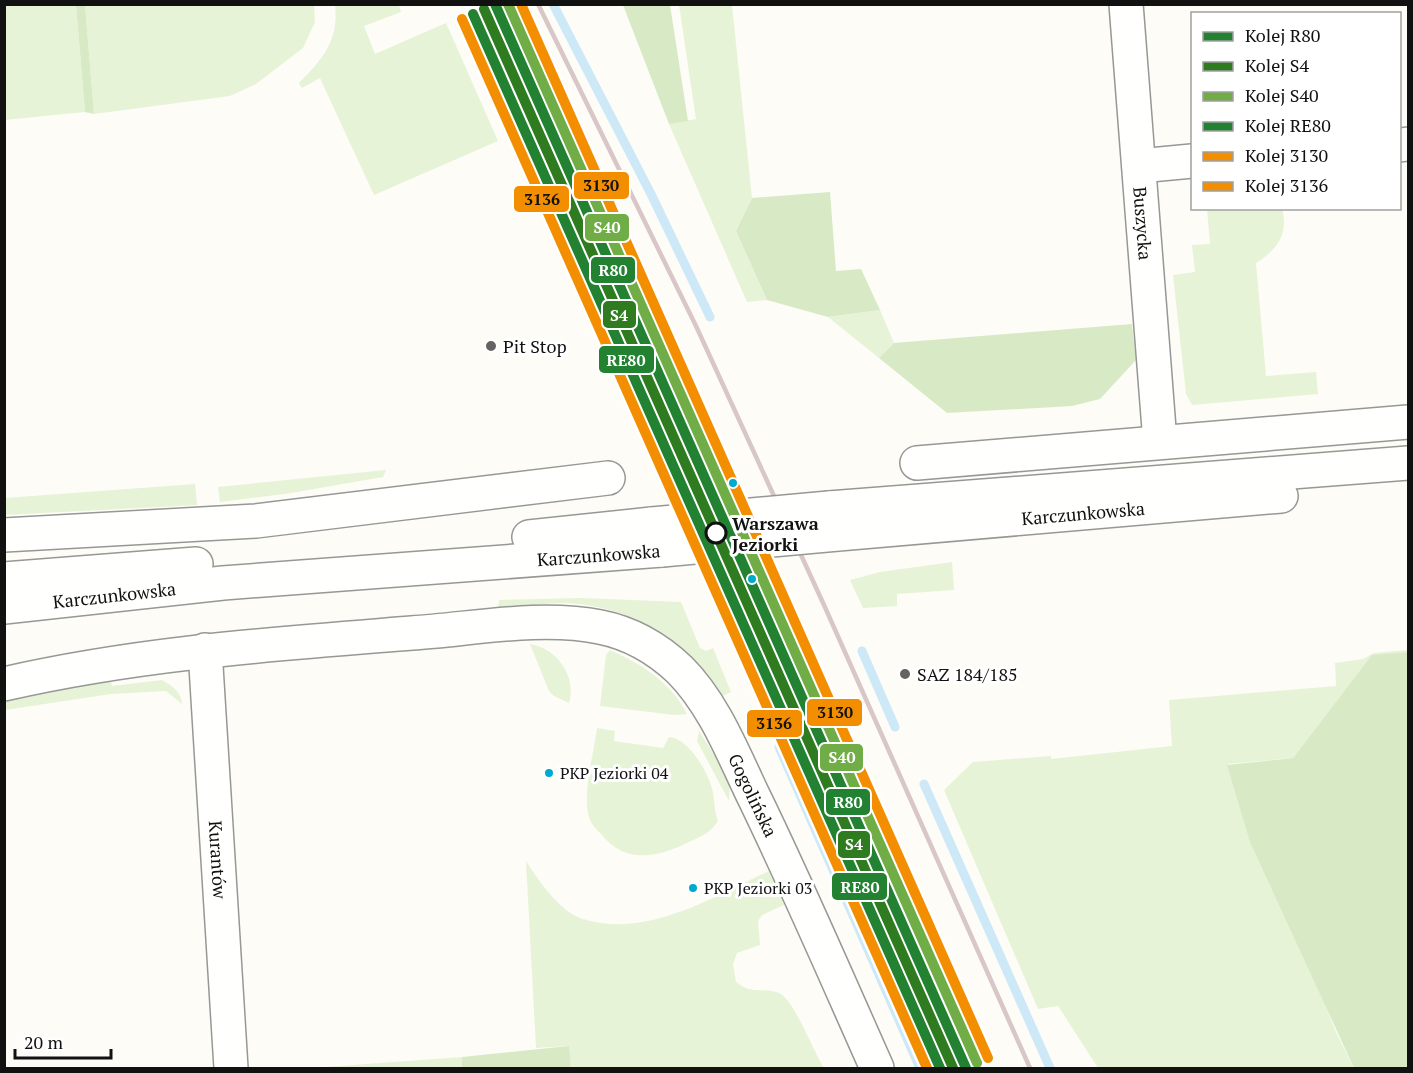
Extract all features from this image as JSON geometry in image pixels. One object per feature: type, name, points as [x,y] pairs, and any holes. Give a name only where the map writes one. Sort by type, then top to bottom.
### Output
[{"type":"street","name":"Buszycka","points":[[1126,4],[1160,442]]},
{"type":"street","points":[[1139,166],[1191,161]]},
{"type":"street","points":[[917,463],[1408,422]]},
{"type":"street","name":"Karczunkowska","points":[[4,607],[657,537],[1408,464]]},
{"type":"street","points":[[4,535],[256,521],[608,478]]},
{"type":"street","name":"Karczunkowska","points":[[833,521],[1408,485]]},
{"type":"street","name":"Karczunkowska","points":[[4,579],[486,541],[657,537]]},
{"type":"street","name":"Gogolińska","points":[[205,650],[537,624],[597,627],[621,632],[661,655],[689,681],[726,739],[767,823],[877,1068]]},
{"type":"street","points":[[4,684],[119,661],[205,650]]},
{"type":"street","name":"Kurantów","points":[[205,650],[231,1068]]},
{"type":"green space","points":[[5,5],[76,5],[85,112],[5,120]]},
{"type":"green space","points":[[76,5],[85,5],[94,114],[85,112]]},
{"type":"green space","points":[[85,5],[314,5],[315,22],[303,48],[256,84],[230,96],[94,114]]},
{"type":"green space","points":[[335,5],[399,5],[401,12],[364,26],[375,54],[446,23],[498,141],[374,195],[320,78],[302,88],[299,83],[328,48],[336,17]]},
{"type":"green space","points":[[623,5],[670,5],[688,121],[669,124]]},
{"type":"green space","points":[[679,5],[732,5],[752,198],[736,231],[767,300],[747,302],[669,124],[696,119]]},
{"type":"green space","points":[[830,192],[836,271],[861,269],[880,310],[828,317],[767,300],[736,231],[752,198]]},
{"type":"green space","points":[[1207,210],[1282,210],[1284,226],[1282,234],[1270,253],[1256,263],[1266,376],[1316,372],[1318,394],[1192,405],[1186,394],[1173,275],[1195,272],[1192,245],[1210,244]]},
{"type":"green space","points":[[880,310],[894,343],[879,358],[828,317]]},
{"type":"green space","points":[[1132,324],[1136,360],[1100,399],[1072,406],[947,413],[879,358],[894,343]]},
{"type":"green space","points":[[386,470],[383,477],[285,494],[220,502],[218,487]]},
{"type":"green space","points":[[195,484],[197,505],[5,515],[5,498]]},
{"type":"green space","points":[[952,562],[954,590],[897,594],[897,606],[863,608],[850,580],[880,572]]},
{"type":"green space","points":[[581,598],[681,602],[700,648],[706,651],[713,648],[731,692],[723,696],[692,658],[655,629],[611,610],[563,603],[498,609],[499,600]]},
{"type":"green space","points":[[530,644],[548,651],[562,665],[570,683],[569,703],[549,691]]},
{"type":"green space","points":[[610,650],[633,661],[664,683],[673,692],[687,714],[674,715],[600,706],[606,655]]},
{"type":"green space","points":[[1408,650],[1408,652],[1372,656],[1293,758],[1228,764],[1336,1032],[1354,1068],[1098,1068],[1058,1006],[1038,1009],[944,790],[973,762],[1051,756],[1051,759],[1172,746],[1169,700],[1336,686],[1335,663],[1363,659],[1374,653]]},
{"type":"green space","points":[[1408,652],[1408,1068],[1354,1068],[1250,842],[1227,765],[1293,758],[1372,655]]},
{"type":"green space","points":[[110,677],[112,686],[162,680],[178,692],[182,704],[166,691],[111,694],[5,710],[5,701]]},
{"type":"green space","points":[[597,728],[615,731],[614,741],[663,748],[669,737],[684,744],[691,750],[708,777],[718,821],[715,825],[704,835],[685,844],[651,855],[630,854],[611,844],[592,824],[588,811],[587,788]]},
{"type":"green space","points":[[699,731],[730,780],[729,801],[697,741]]},
{"type":"green space","points":[[526,861],[543,886],[566,910],[583,919],[607,924],[631,924],[679,912],[769,871],[784,905],[762,915],[758,921],[760,945],[737,953],[733,964],[736,982],[748,989],[773,991],[785,997],[797,1015],[824,1068],[571,1068],[568,1046],[536,1048]]},
{"type":"green space","points":[[569,1046],[571,1068],[462,1068],[462,1057]]},
{"type":"green space","points":[[462,1057],[462,1068],[312,1068]]},
{"type":"waterway","points":[[553,4],[651,194],[710,317]]},
{"type":"waterway","points":[[862,651],[895,727]]},
{"type":"waterway","points":[[779,747],[920,1068]]},
{"type":"waterway","points":[[924,784],[1050,1068]]},
{"type":"railway","points":[[538,4],[696,326],[824,605],[1030,1068]]},
{"type":"rail line","name":"R80","points":[[495,4],[966,1068]]},
{"type":"rail line","name":"S40","points":[[508,4],[977,1063]]},
{"type":"rail line","name":"3130","points":[[521,4],[988,1058]]},
{"type":"rail line","name":"S4","points":[[484,9],[953,1068]]},
{"type":"rail line","name":"RE80","points":[[473,14],[940,1068]]},
{"type":"rail line","name":"3136","points":[[462,19],[927,1068]]},
{"type":"place","name":"Pit Stop","points":[[491,346]]},
{"type":"place","name":"Warszawa Jeziorki","points":[[716,533]]},
{"type":"place","name":"SAZ 184/185","points":[[905,674]]},
{"type":"place","name":"PKP Jeziorki 04","points":[[549,773]]},
{"type":"place","name":"PKP Jeziorki 03","points":[[693,888]]}]
